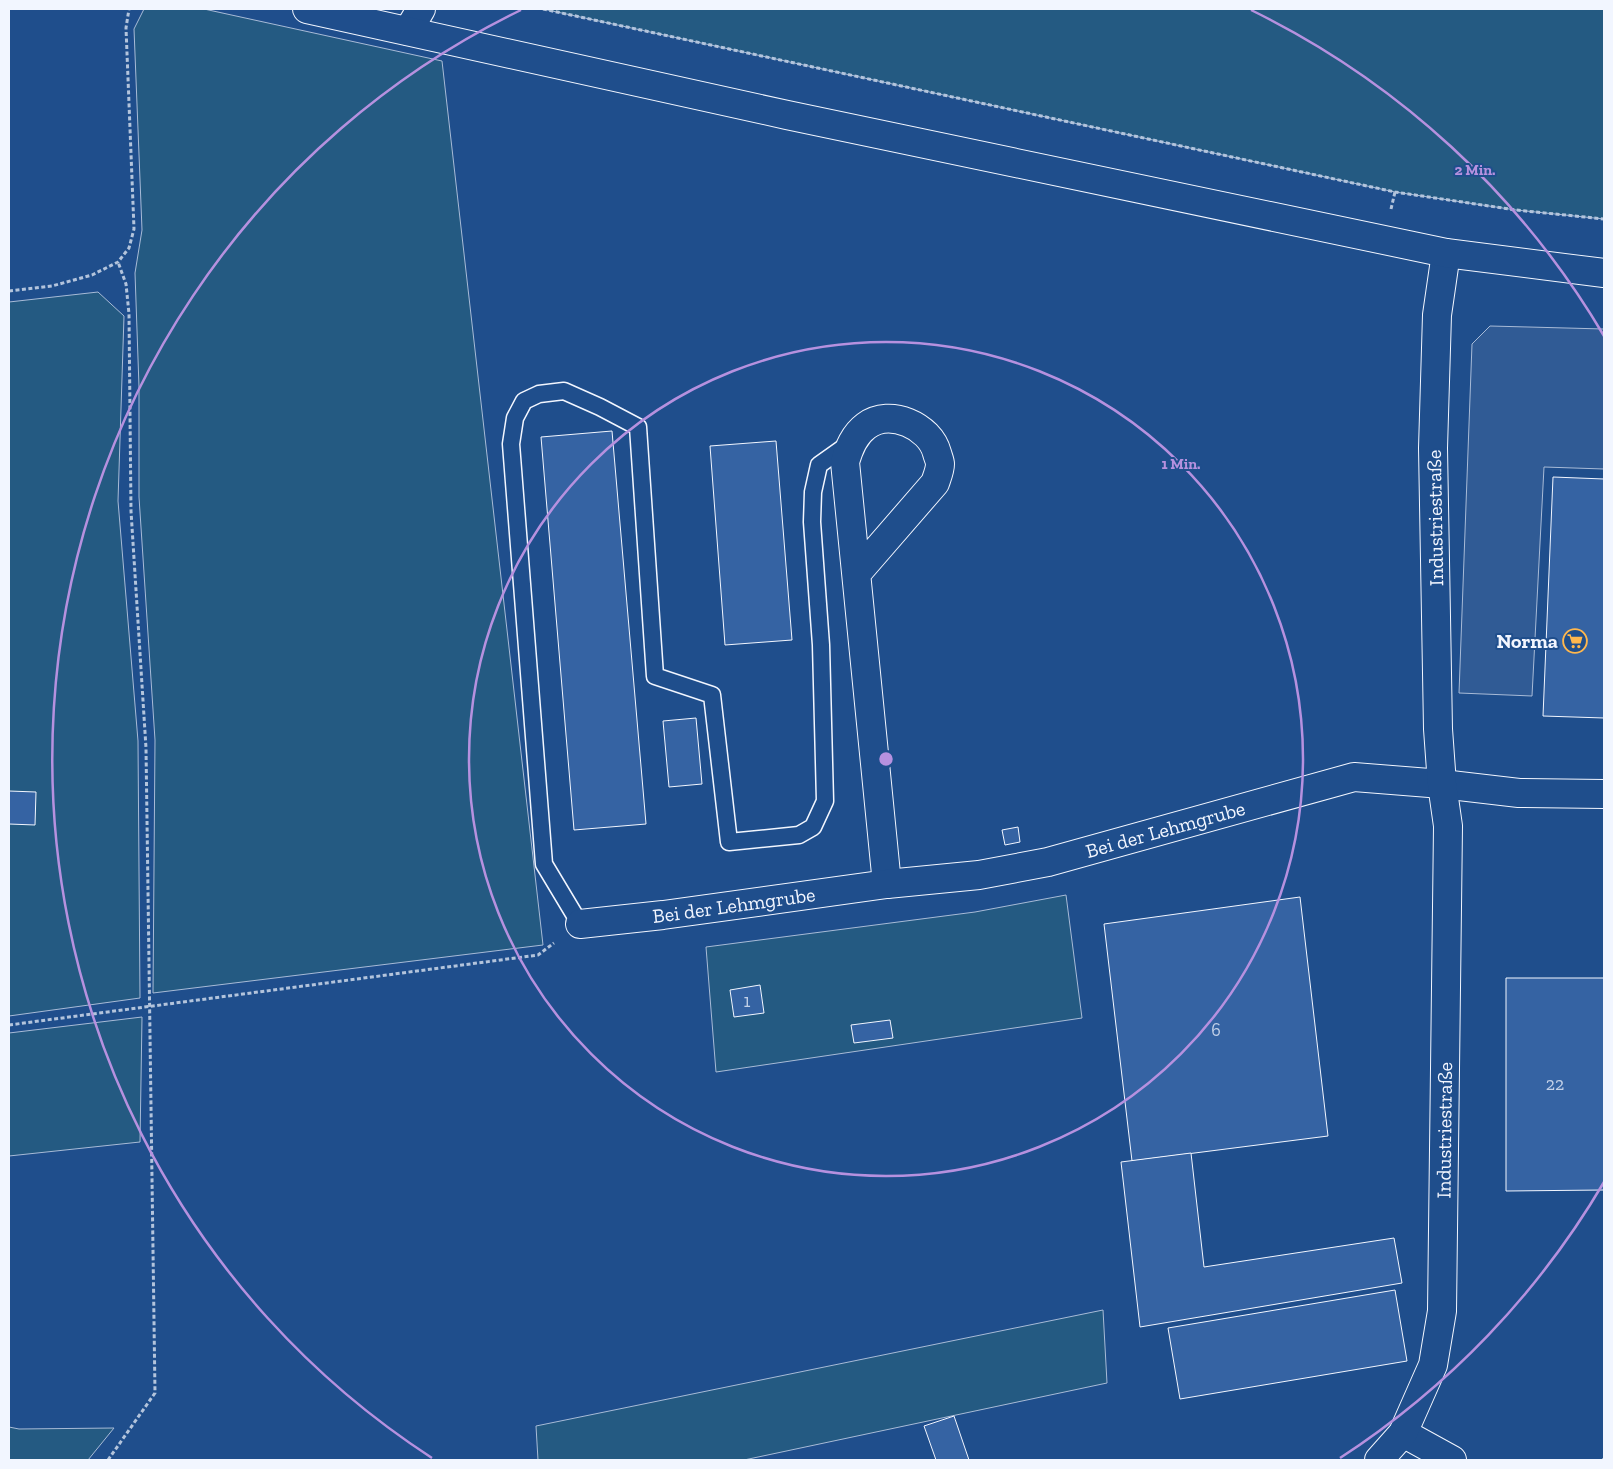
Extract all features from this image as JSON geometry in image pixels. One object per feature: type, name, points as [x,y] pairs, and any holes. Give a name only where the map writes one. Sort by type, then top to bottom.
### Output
[{"type":"street","points":[[307,9],[414,20],[797,117],[1446,253],[1604,273]]},
{"type":"street","name":"Industriestraße","points":[[1379,1460],[1402,1433],[1433,1365],[1442,1311],[1448,826],[1442,784],[1438,729],[1434,448],[1437,315],[1446,253]]},
{"type":"street","points":[[857,573],[935,483],[940,464],[934,444],[921,430],[902,420],[882,418],[866,426],[852,441],[845,462],[887,884]]},
{"type":"street","name":"Bei der Lehmgrube","points":[[580,924],[663,915],[887,884],[979,875],[1048,862],[1354,777],[1442,784]]},
{"type":"street","points":[[1442,784],[1519,793],[1604,794]]},
{"type":"street","points":[[1402,1433],[1452,1460]]},
{"type":"lane","points":[[580,924],[544,864],[511,444],[515,418],[524,401],[540,394],[564,391],[638,427],[655,676],[712,695],[729,842],[799,835],[813,828],[825,801],[820,645],[812,522],[813,492],[818,465],[852,441]]},
{"type":"path","points":[[9,291],[52,286],[92,275],[118,262],[128,248],[134,230],[126,28],[129,9]]},
{"type":"path","points":[[543,9],[1395,192],[1516,210],[1604,219]]},
{"type":"path","points":[[108,1460],[155,1394],[148,1006],[146,748],[131,511],[129,314],[126,284],[118,262]]},
{"type":"path","points":[[9,1025],[538,955],[580,924]]},
{"type":"shaded area","points":[[144,9],[204,9],[442,61],[543,945],[153,993],[155,740],[139,497],[139,387],[135,273],[142,230],[134,29]]},
{"type":"shaded area","points":[[543,9],[1604,9],[1604,219],[1516,210],[1395,192]]},
{"type":"shaded area","points":[[98,292],[124,316],[118,501],[138,741],[140,998],[9,1016],[9,302]]},
{"type":"shaded area","points":[[1490,326],[1604,329],[1604,469],[1544,467],[1532,696],[1459,693],[1472,344]]},
{"type":"shaded area","points":[[1066,895],[1082,1018],[716,1072],[706,947],[975,912]]},
{"type":"shaded area","points":[[142,1017],[140,1142],[9,1156],[9,1033]]},
{"type":"shaded area","points":[[1103,1310],[1107,1383],[744,1460],[538,1460],[536,1426]]},
{"type":"shaded area","points":[[9,1427],[19,1429],[114,1428],[88,1460],[9,1460]]},
{"type":"building","points":[[612,431],[646,824],[574,830],[541,437]]},
{"type":"building","points":[[776,441],[792,640],[725,645],[710,446]]},
{"type":"building","name":"Norma","points":[[1553,477],[1604,479],[1604,718],[1543,716]]},
{"type":"building","points":[[696,718],[702,784],[669,787],[663,721]]},
{"type":"building","points":[[9,791],[36,792],[35,825],[9,824]]},
{"type":"building","points":[[1018,827],[1020,842],[1005,845],[1002,830]]},
{"type":"building","points":[[1300,897],[1328,1136],[1132,1161],[1104,924]]},
{"type":"building","points":[[1506,978],[1604,978],[1604,1190],[1506,1191]]},
{"type":"building","points":[[760,985],[764,1013],[734,1017],[730,990]]},
{"type":"building","points":[[890,1020],[893,1038],[854,1043],[851,1025]]},
{"type":"building","points":[[1191,1153],[1204,1267],[1394,1238],[1402,1283],[1140,1327],[1121,1162]]},
{"type":"building","points":[[1395,1290],[1407,1361],[1180,1399],[1168,1328]]},
{"type":"building","points":[[954,1416],[969,1460],[936,1460],[924,1426]]},
{"type":"place","name":"Norma","points":[[1575,641]]}]
